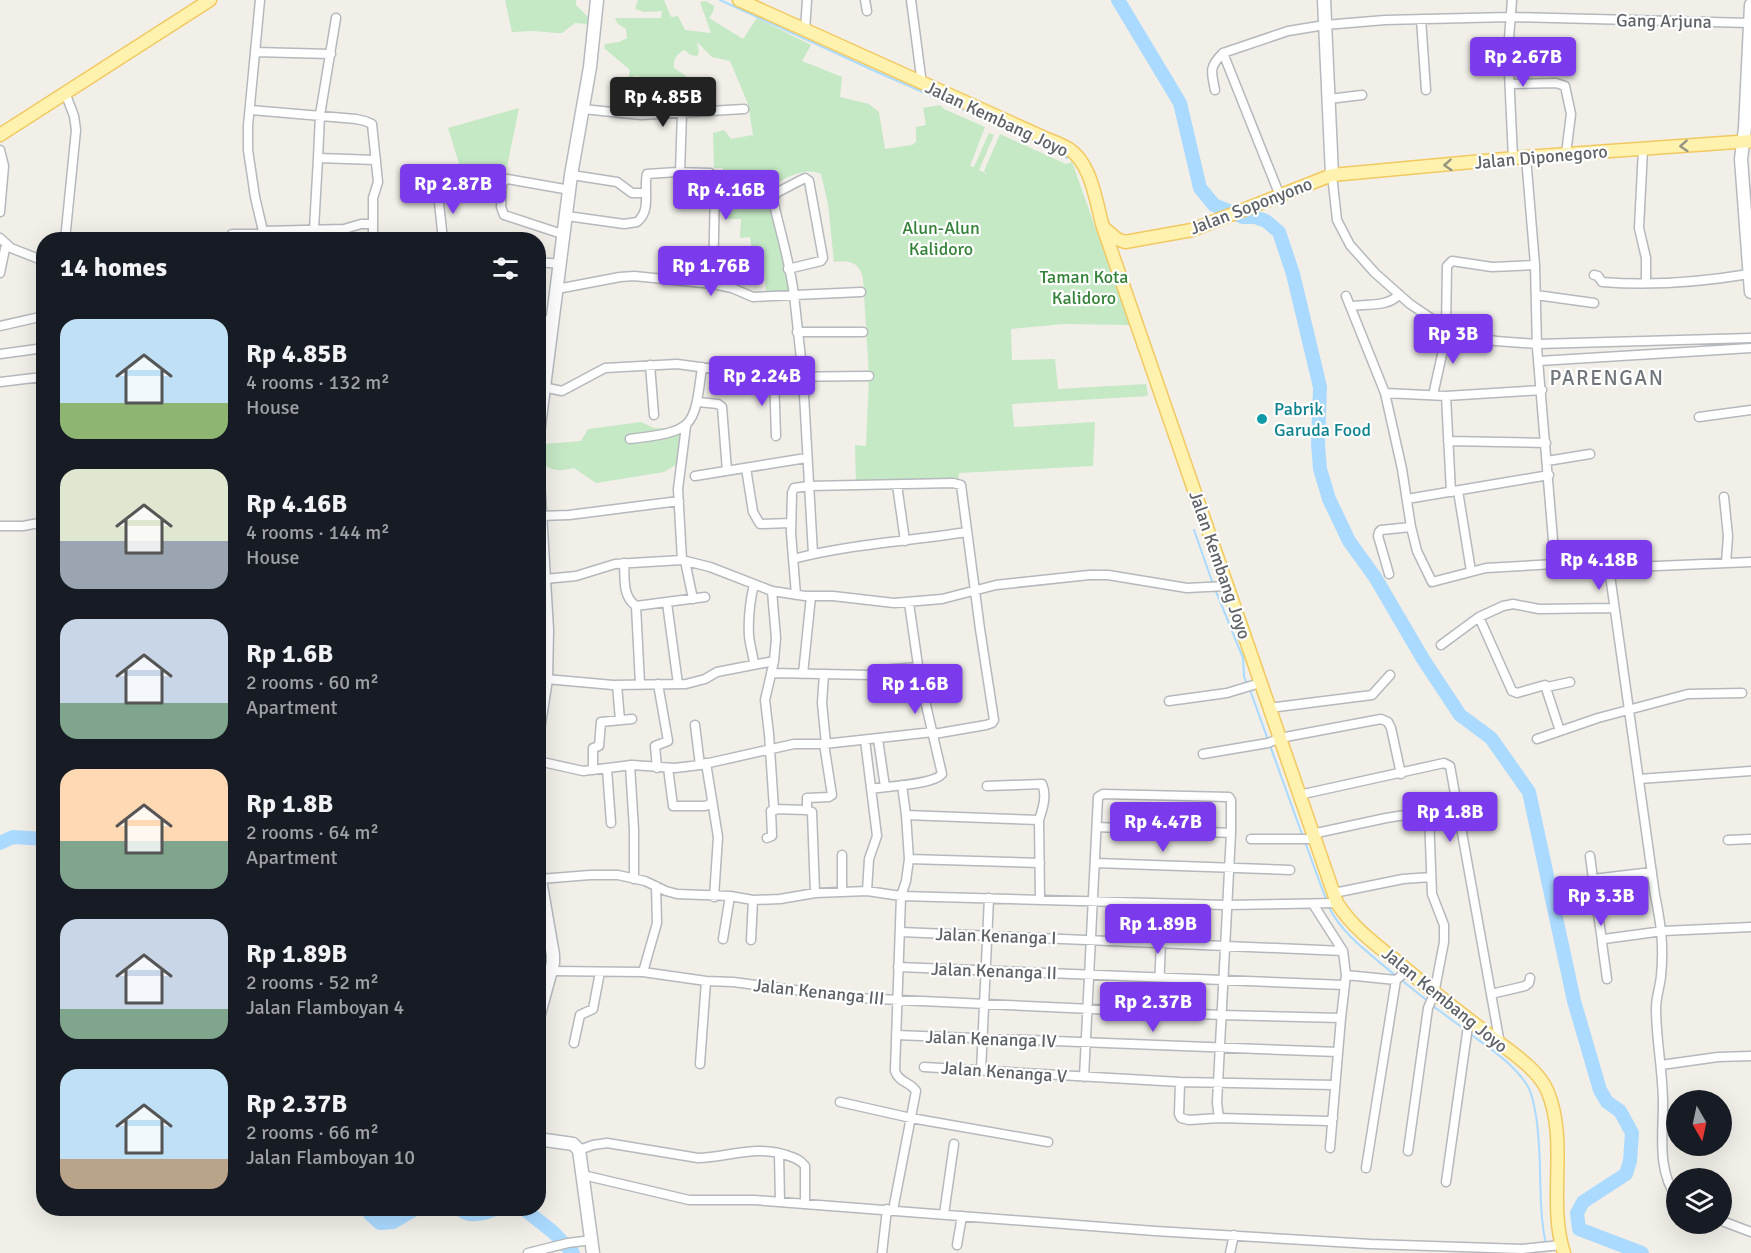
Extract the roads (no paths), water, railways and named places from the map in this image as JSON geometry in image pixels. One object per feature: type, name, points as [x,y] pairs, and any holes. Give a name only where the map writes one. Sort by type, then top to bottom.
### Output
[{"type":"main road","points":[[0,135],[66,95],[210,0]]},
{"type":"main road","name":"Jalan Kembang Joyo","points":[[739,0],[1070,150],[1084,166],[1103,227],[1335,898],[1349,921],[1434,994],[1500,1044],[1540,1078],[1554,1107],[1562,1249]]},
{"type":"main road","name":"Jalan Diponegoro","points":[[1332,176],[1566,154],[1747,141]]},
{"type":"main road","name":"Jalan Soponyono","points":[[1135,241],[1192,230],[1214,223],[1332,176]]},
{"type":"main road","points":[[1103,227],[1117,239],[1125,242],[1135,241]]},
{"type":"main road","points":[[1119,272],[1120,252],[1135,241]]},
{"type":"street","points":[[260,0],[248,150],[262,232]]},
{"type":"street","points":[[546,365],[572,175],[584,109],[597,0]]},
{"type":"street","points":[[805,30],[807,0]]},
{"type":"street","points":[[865,0],[867,11]]},
{"type":"street","points":[[911,0],[922,84]]},
{"type":"street","points":[[1324,0],[1332,176],[1338,220],[1350,245],[1375,273],[1410,304],[1447,328],[1461,334],[1496,341],[1537,344],[1751,338]]},
{"type":"street","points":[[1512,0],[1508,51],[1510,84],[1536,265],[1537,344],[1555,564]]},
{"type":"street","points":[[1751,5],[1745,128],[1747,141],[1741,159],[1751,292]]},
{"type":"street","name":"Gang Arjuna","points":[[1223,53],[1288,31],[1326,25],[1510,17],[1750,23]]},
{"type":"street","points":[[314,230],[320,115],[336,18]]},
{"type":"street","points":[[1421,20],[1426,90]]},
{"type":"street","points":[[255,52],[331,54]]},
{"type":"street","points":[[1215,90],[1211,71],[1213,64],[1223,53],[1280,196]]},
{"type":"street","points":[[1510,84],[1556,83],[1565,86],[1571,114],[1566,154]]},
{"type":"street","points":[[66,95],[74,116],[76,130],[66,232]]},
{"type":"street","points":[[1329,99],[1362,95]]},
{"type":"street","points":[[584,109],[641,115],[744,109]]},
{"type":"street","points":[[250,110],[320,115],[370,122],[373,127],[378,182],[374,198],[373,232]]},
{"type":"street","points":[[680,172],[682,113]]},
{"type":"street","points":[[1643,148],[1639,228],[1646,258],[1646,284]]},
{"type":"street","points":[[0,150],[4,166],[0,212]]},
{"type":"street","points":[[318,158],[376,160]]},
{"type":"street","points":[[567,216],[634,223],[644,214],[647,174],[710,173],[713,175],[713,284]]},
{"type":"street","points":[[572,175],[617,182],[632,193],[646,193]]},
{"type":"street","points":[[788,269],[824,258],[809,182],[805,178],[776,193],[773,197],[788,269],[794,295],[803,377],[813,554]]},
{"type":"street","points":[[565,235],[504,214],[501,207],[502,183],[507,179],[570,189]]},
{"type":"street","points":[[438,193],[442,232]]},
{"type":"street","points":[[294,232],[344,229],[361,224],[373,224]]},
{"type":"street","points":[[0,273],[3,241],[36,257]]},
{"type":"street","points":[[1433,395],[1447,328],[1447,266],[1452,261],[1492,267],[1536,265]]},
{"type":"street","points":[[546,263],[561,264]]},
{"type":"street","points":[[1594,275],[1599,276],[1602,282],[1646,284],[1750,276]]},
{"type":"street","points":[[557,289],[626,276],[713,284],[732,288],[753,297],[861,292]]},
{"type":"street","points":[[1351,306],[1388,302],[1399,294]]},
{"type":"street","points":[[1536,295],[1594,303]]},
{"type":"street","points":[[1346,296],[1385,393],[1411,527],[1417,551],[1432,582],[1486,568],[1555,564],[1609,568],[1751,562]]},
{"type":"street","points":[[0,326],[36,318]]},
{"type":"street","points":[[546,320],[552,321]]},
{"type":"street","points":[[797,332],[863,332]]},
{"type":"street","points":[[1539,361],[1751,348]]},
{"type":"street","points":[[0,354],[36,349]]},
{"type":"street","points":[[546,388],[562,391],[605,368],[677,364],[774,377],[869,376]]},
{"type":"street","points":[[650,365],[654,415]]},
{"type":"street","points":[[630,439],[675,432],[686,426],[695,414],[702,367]]},
{"type":"street","points":[[774,377],[776,436]]},
{"type":"street","points":[[0,382],[36,381]]},
{"type":"street","points":[[1385,393],[1446,396],[1542,390]]},
{"type":"street","points":[[1446,396],[1448,441],[1455,491],[1471,571]]},
{"type":"street","points":[[698,402],[718,404],[722,407],[727,471]]},
{"type":"street","points":[[1699,417],[1751,410]]},
{"type":"street","points":[[686,426],[678,489],[684,560],[693,599]]},
{"type":"street","points":[[1448,441],[1546,443]]},
{"type":"street","points":[[1547,461],[1590,454]]},
{"type":"street","points":[[695,476],[806,458]]},
{"type":"street","points":[[746,468],[753,512],[760,524],[791,523]]},
{"type":"street","points":[[1407,499],[1549,475]]},
{"type":"street","points":[[546,763],[576,770],[607,769],[630,765],[668,768],[703,764],[794,744],[825,744],[933,733],[993,722],[961,485],[953,483],[794,488],[791,523],[796,595]]},
{"type":"street","points":[[897,485],[904,541]]},
{"type":"street","points":[[1724,497],[1728,536],[1726,563]]},
{"type":"street","points":[[546,516],[679,501]]},
{"type":"street","points":[[0,526],[36,523]]},
{"type":"street","points":[[1389,574],[1378,536],[1379,532],[1411,527]]},
{"type":"street","points":[[793,559],[856,545],[967,532]]},
{"type":"street","points":[[546,579],[583,574],[609,564],[684,560],[710,567],[772,591],[796,595],[909,603],[942,599],[1005,584],[1089,575],[1108,575],[1187,588],[1227,586]]},
{"type":"street","points":[[624,563],[627,596],[636,606],[705,597]]},
{"type":"street","points":[[1609,568],[1652,872],[1663,931],[1661,977],[1656,1009],[1663,1105],[1663,1154],[1666,1168]]},
{"type":"street","points":[[754,584],[749,629],[754,664]]},
{"type":"street","points":[[772,591],[776,638],[774,661],[765,700],[775,810]]},
{"type":"street","points":[[803,674],[810,596]]},
{"type":"street","points":[[667,603],[678,684]]},
{"type":"street","points":[[871,789],[941,776],[942,771],[918,667],[909,603]]},
{"type":"street","points":[[1441,645],[1479,617],[1503,606],[1513,604],[1539,609],[1614,608]]},
{"type":"street","points":[[636,606],[640,684]]},
{"type":"street","points":[[1479,617],[1512,691],[1517,693],[1542,685],[1547,687],[1570,682]]},
{"type":"street","points":[[546,679],[617,685],[678,684],[696,682],[717,672],[774,661]]},
{"type":"street","points":[[771,673],[872,675],[880,670],[918,667]]},
{"type":"street","points":[[807,810],[807,798],[831,795],[822,703],[824,674]]},
{"type":"street","points":[[1269,708],[1372,695],[1390,675]]},
{"type":"street","points":[[1169,701],[1227,693],[1260,683]]},
{"type":"street","points":[[657,768],[655,746],[668,741],[658,684]]},
{"type":"street","points":[[617,685],[620,720]]},
{"type":"street","points":[[1547,687],[1560,731]]},
{"type":"street","points":[[1537,739],[1598,718],[1697,693],[1742,693]]},
{"type":"street","points":[[593,770],[593,748],[599,745],[601,723],[632,719]]},
{"type":"street","points":[[1203,754],[1268,743],[1280,738],[1376,719],[1385,720],[1390,728],[1401,774]]},
{"type":"street","points":[[695,725],[718,837],[714,897]]},
{"type":"street","points":[[878,738],[885,787]]},
{"type":"street","points":[[864,740],[877,836],[870,855],[867,891]]},
{"type":"street","points":[[1299,795],[1444,763],[1450,766],[1500,1044]]},
{"type":"street","points":[[630,765],[634,879]]},
{"type":"street","points":[[668,768],[673,806],[705,806],[712,801]]},
{"type":"street","points":[[607,769],[611,823]]},
{"type":"street","points":[[1639,780],[1751,771]]},
{"type":"street","points":[[987,786],[1042,784],[1045,788],[1044,804],[1039,820],[1040,900]]},
{"type":"street","points":[[882,1253],[916,1091],[914,1087],[897,1076],[896,1000],[901,896],[909,859],[902,785]]},
{"type":"street","points":[[1084,1077],[1098,797],[1102,794],[1230,797],[1231,833],[1217,1104],[1219,1118]]},
{"type":"street","points":[[767,838],[772,836],[771,811],[807,810],[812,812],[815,893]]},
{"type":"street","points":[[906,815],[1039,820]]},
{"type":"street","points":[[1251,839],[1313,836],[1405,815],[1459,818]]},
{"type":"street","points":[[1408,1151],[1428,1008],[1434,994],[1444,942],[1444,926],[1432,894],[1429,816]]},
{"type":"street","points":[[1097,827],[1231,833]]},
{"type":"street","points":[[1728,840],[1751,839]]},
{"type":"street","points":[[842,855],[842,892]]},
{"type":"street","points":[[1590,856],[1607,979]]},
{"type":"street","points":[[909,859],[1040,863]]},
{"type":"street","points":[[1096,863],[1290,870]]},
{"type":"street","points":[[1593,879],[1652,872]]},
{"type":"street","points":[[546,874],[605,874],[634,879],[677,894],[730,896],[753,900],[780,899],[815,893],[867,891],[901,896],[1226,905],[1313,904],[1403,879],[1431,878]]},
{"type":"street","points":[[643,972],[657,923],[657,886]]},
{"type":"street","points":[[723,939],[730,896]]},
{"type":"street","points":[[981,1071],[989,898]]},
{"type":"street","points":[[751,940],[753,900]]},
{"type":"street","points":[[1313,904],[1343,951],[1346,975],[1330,1148]]},
{"type":"street","points":[[546,923],[553,963],[546,984]]},
{"type":"street","points":[[1602,941],[1663,931],[1751,927]]},
{"type":"street","name":"Jalan Kenanga I","points":[[901,932],[1343,951]]},
{"type":"street","points":[[1158,1012],[1161,942]]},
{"type":"street","name":"Jalan Kenanga II","points":[[898,967],[1344,985]]},
{"type":"street","name":"Jalan Kenanga III","points":[[551,971],[643,972],[857,998],[1221,1015],[1341,1018]]},
{"type":"street","points":[[1366,1168],[1396,980],[1407,971]]},
{"type":"street","points":[[574,1043],[580,1015],[593,1009],[600,972]]},
{"type":"street","points":[[1346,975],[1396,980]]},
{"type":"street","points":[[1491,994],[1525,986],[1529,983],[1530,978]]},
{"type":"street","points":[[700,1064],[706,981]]},
{"type":"street","points":[[1446,1182],[1469,1020]]},
{"type":"street","name":"Jalan Kenanga IV","points":[[896,1035],[1338,1052]]},
{"type":"street","points":[[1661,1065],[1718,1057],[1751,1056]]},
{"type":"street","name":"Jalan Kenanga V","points":[[924,1067],[1218,1084],[1335,1085]]},
{"type":"street","points":[[1180,1082],[1179,1113],[1181,1118],[1189,1120],[1219,1118],[1329,1121],[1332,1118]]},
{"type":"street","points":[[840,1102],[911,1118],[1048,1142]]},
{"type":"street","points":[[546,1140],[573,1144],[579,1150],[592,1253]]},
{"type":"street","points":[[579,1150],[593,1144],[607,1143],[698,1158],[754,1150],[779,1153],[803,1162],[806,1171],[805,1204]]},
{"type":"street","points":[[945,1214],[954,1144]]},
{"type":"street","points":[[779,1153],[780,1202]]},
{"type":"street","points":[[583,1176],[689,1200],[780,1202],[1155,1231],[1370,1244],[1521,1251],[1562,1249]]},
{"type":"street","points":[[957,1245],[962,1216]]},
{"type":"street","points":[[1732,1225],[1751,1232]]},
{"type":"street","points":[[1230,1253],[1234,1235]]},
{"type":"street","points":[[528,1253],[568,1242],[592,1240]]},
{"type":"waterway","points":[[720,0],[1060,152],[1067,158]]},
{"type":"waterway","points":[[1118,0],[1180,103],[1200,188],[1214,205],[1243,217],[1255,217],[1266,221],[1279,232],[1293,274],[1320,387],[1318,444],[1320,469],[1329,499],[1349,541],[1375,577],[1423,659],[1460,715],[1491,738],[1529,792],[1574,1001],[1600,1090],[1607,1102],[1620,1111],[1632,1133],[1630,1161],[1626,1174],[1583,1202],[1577,1213],[1579,1229],[1642,1253]]},
{"type":"waterway","points":[[1194,530],[1213,584]]},
{"type":"waterway","points":[[1215,589],[1243,658],[1247,685]]},
{"type":"waterway","points":[[1250,690],[1303,837]]},
{"type":"waterway","points":[[0,843],[13,837],[36,838]]},
{"type":"waterway","points":[[1305,842],[1327,902]]},
{"type":"waterway","points":[[1329,907],[1350,936],[1396,976]]},
{"type":"waterway","points":[[1400,979],[1429,1002]]},
{"type":"waterway","points":[[1433,1006],[1464,1029]]},
{"type":"waterway","points":[[1469,1033],[1508,1063],[1531,1092],[1538,1132],[1543,1229],[1546,1245]]},
{"type":"waterway","points":[[372,1216],[380,1223],[393,1222],[403,1216]]},
{"type":"waterway","points":[[533,1216],[553,1232],[573,1253]]},
{"type":"place","name":"Pabrik Garuda Food","points":[[1262,419]]},
{"type":"district","name":"PARENGAN","points":[[1607,378]]},
{"type":"park label","name":"Alun-Alun Kalidoro","points":[[941,238]]},
{"type":"park label","name":"Taman Kota Kalidoro","points":[[1084,287]]}]
